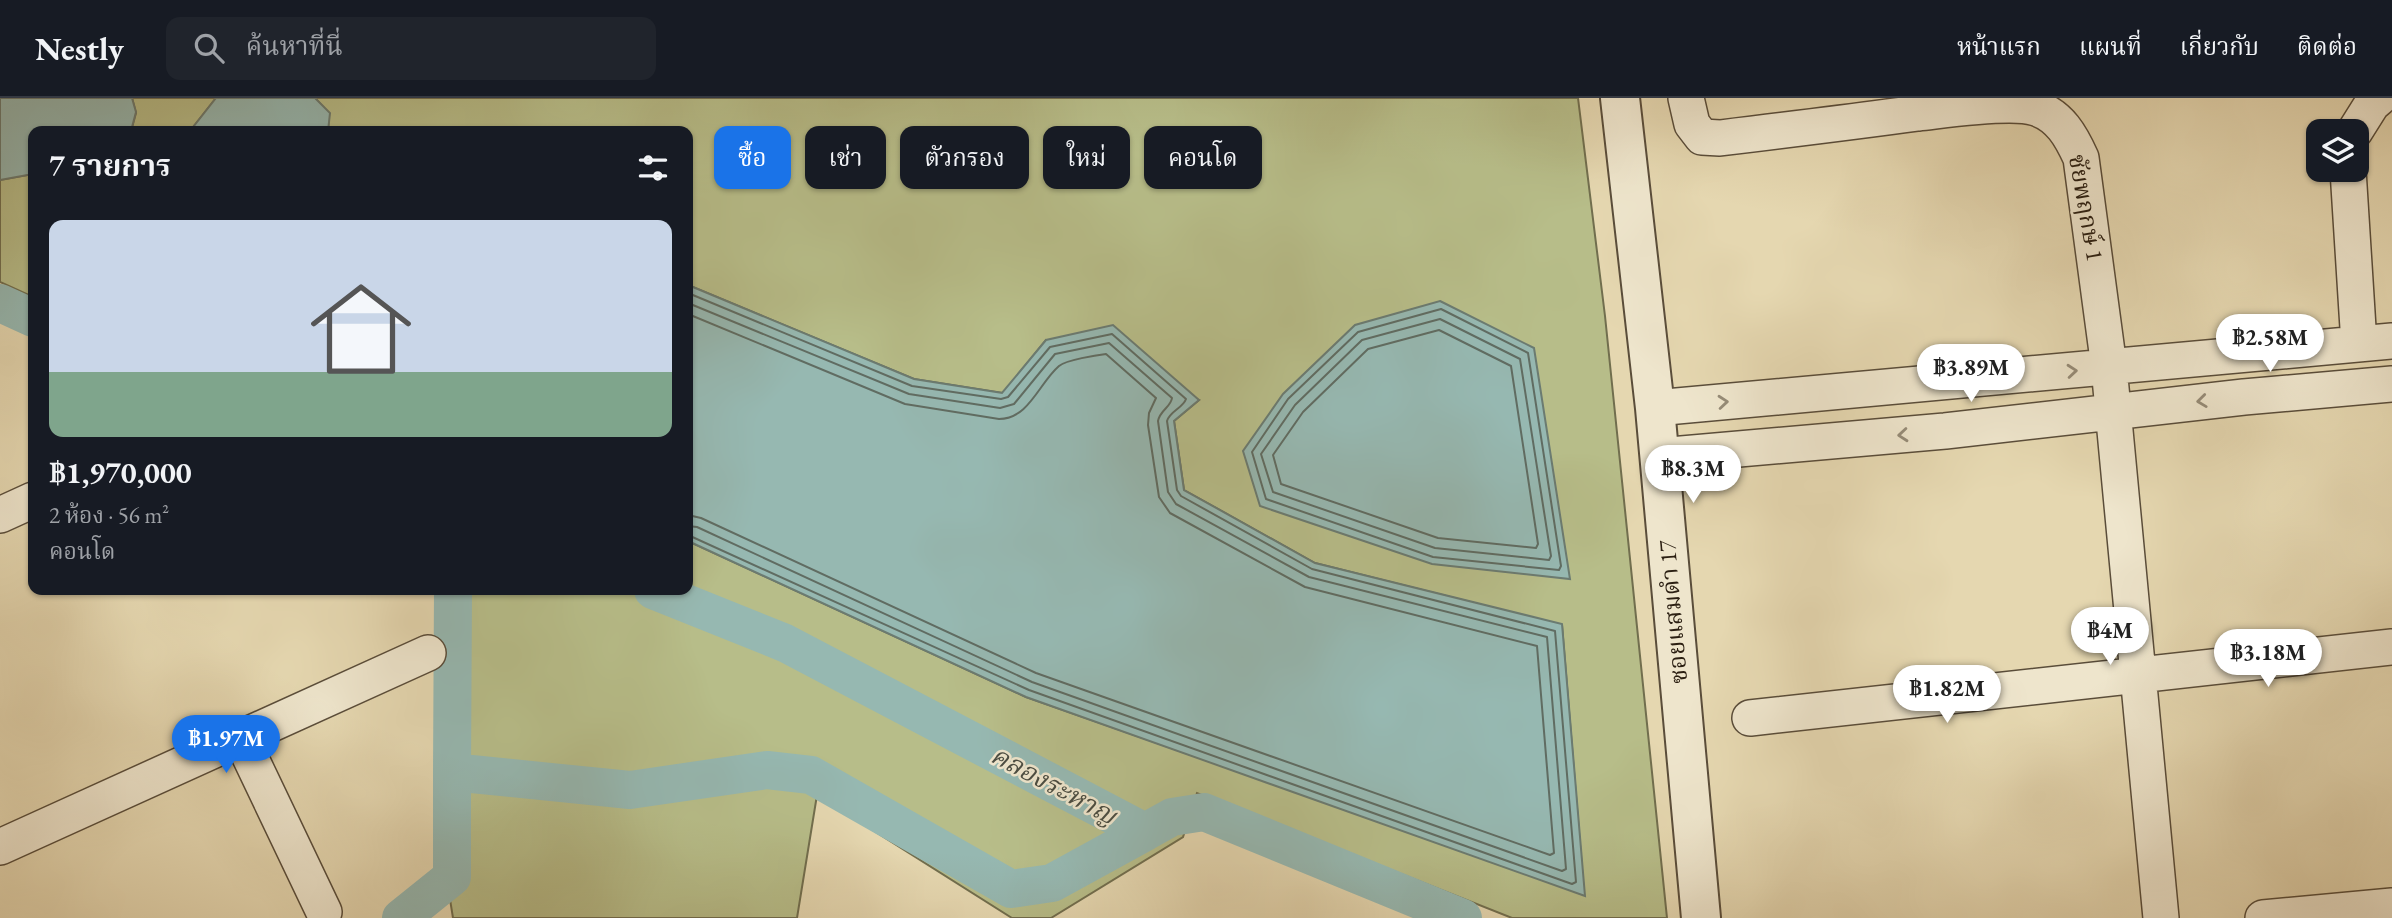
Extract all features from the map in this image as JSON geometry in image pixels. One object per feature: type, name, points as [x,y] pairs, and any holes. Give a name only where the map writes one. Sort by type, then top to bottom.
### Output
[{"type":"street","name":"ซอยแสมดำ 17","points":[[1620,98],[1655,408],[1701,918]]},
{"type":"street","name":"ชัยพฤกษ์ 1","points":[[1686,98],[1692,124],[1702,137],[1720,138],[1952,104],[2033,107],[2054,116],[2072,137],[2081,158],[2109,367],[2161,918]]},
{"type":"street","points":[[2363,119],[2379,98]]},
{"type":"street","points":[[1655,408],[2376,343],[2350,182]]},
{"type":"street","points":[[2241,356],[2244,397]]},
{"type":"street","points":[[1940,383],[1945,431]]},
{"type":"street","points":[[1658,456],[1945,431],[2244,397],[2392,384]]},
{"type":"street","points":[[0,515],[28,502]]},
{"type":"street","points":[[1750,718],[2392,647]]},
{"type":"street","points":[[0,847],[428,653]]},
{"type":"street","points":[[241,738],[324,912]]},
{"type":"street","points":[[2263,918],[2392,906]]},
{"type":"green space","points":[[132,98],[216,98],[194,126],[132,126],[136,113]]},
{"type":"green space","points":[[315,98],[1578,98],[1605,316],[1667,918],[1512,918],[1197,793],[1183,837],[1051,918],[1012,918],[817,795],[797,918],[453,918],[435,806],[443,595],[693,595],[693,543],[1026,697],[1584,893],[1562,625],[1315,563],[1184,490],[1174,421],[1199,400],[1046,340],[1003,393],[914,379],[693,287],[693,126],[328,126],[329,113]]},
{"type":"green space","points":[[28,175],[28,295],[0,282],[0,180]]},
{"type":"water","points":[[0,98],[132,98],[136,112],[132,126],[28,126],[28,175],[0,180]]},
{"type":"water","points":[[216,98],[315,98],[330,113],[329,126],[194,126]]},
{"type":"water","points":[[693,287],[914,379],[1002,393],[1046,340],[1113,325],[1199,400],[1174,421],[1184,490],[1315,563],[1562,624],[1585,896],[1026,697],[693,543]]},
{"type":"water","points":[[1440,301],[1534,348],[1570,579],[1432,564],[1260,506],[1243,451],[1283,394],[1355,325]]},
{"type":"waterway","name":"คลองระหาญ","points":[[0,303],[28,316]]},
{"type":"waterway","points":[[452,772],[453,595]]},
{"type":"waterway","name":"คลองระหาญ","points":[[665,595],[785,643],[1145,832],[1172,817],[1204,812],[1463,918]]},
{"type":"waterway","points":[[401,918],[452,877],[452,772],[630,790],[767,770],[811,775],[1011,889],[1052,883],[1145,832]]}]
